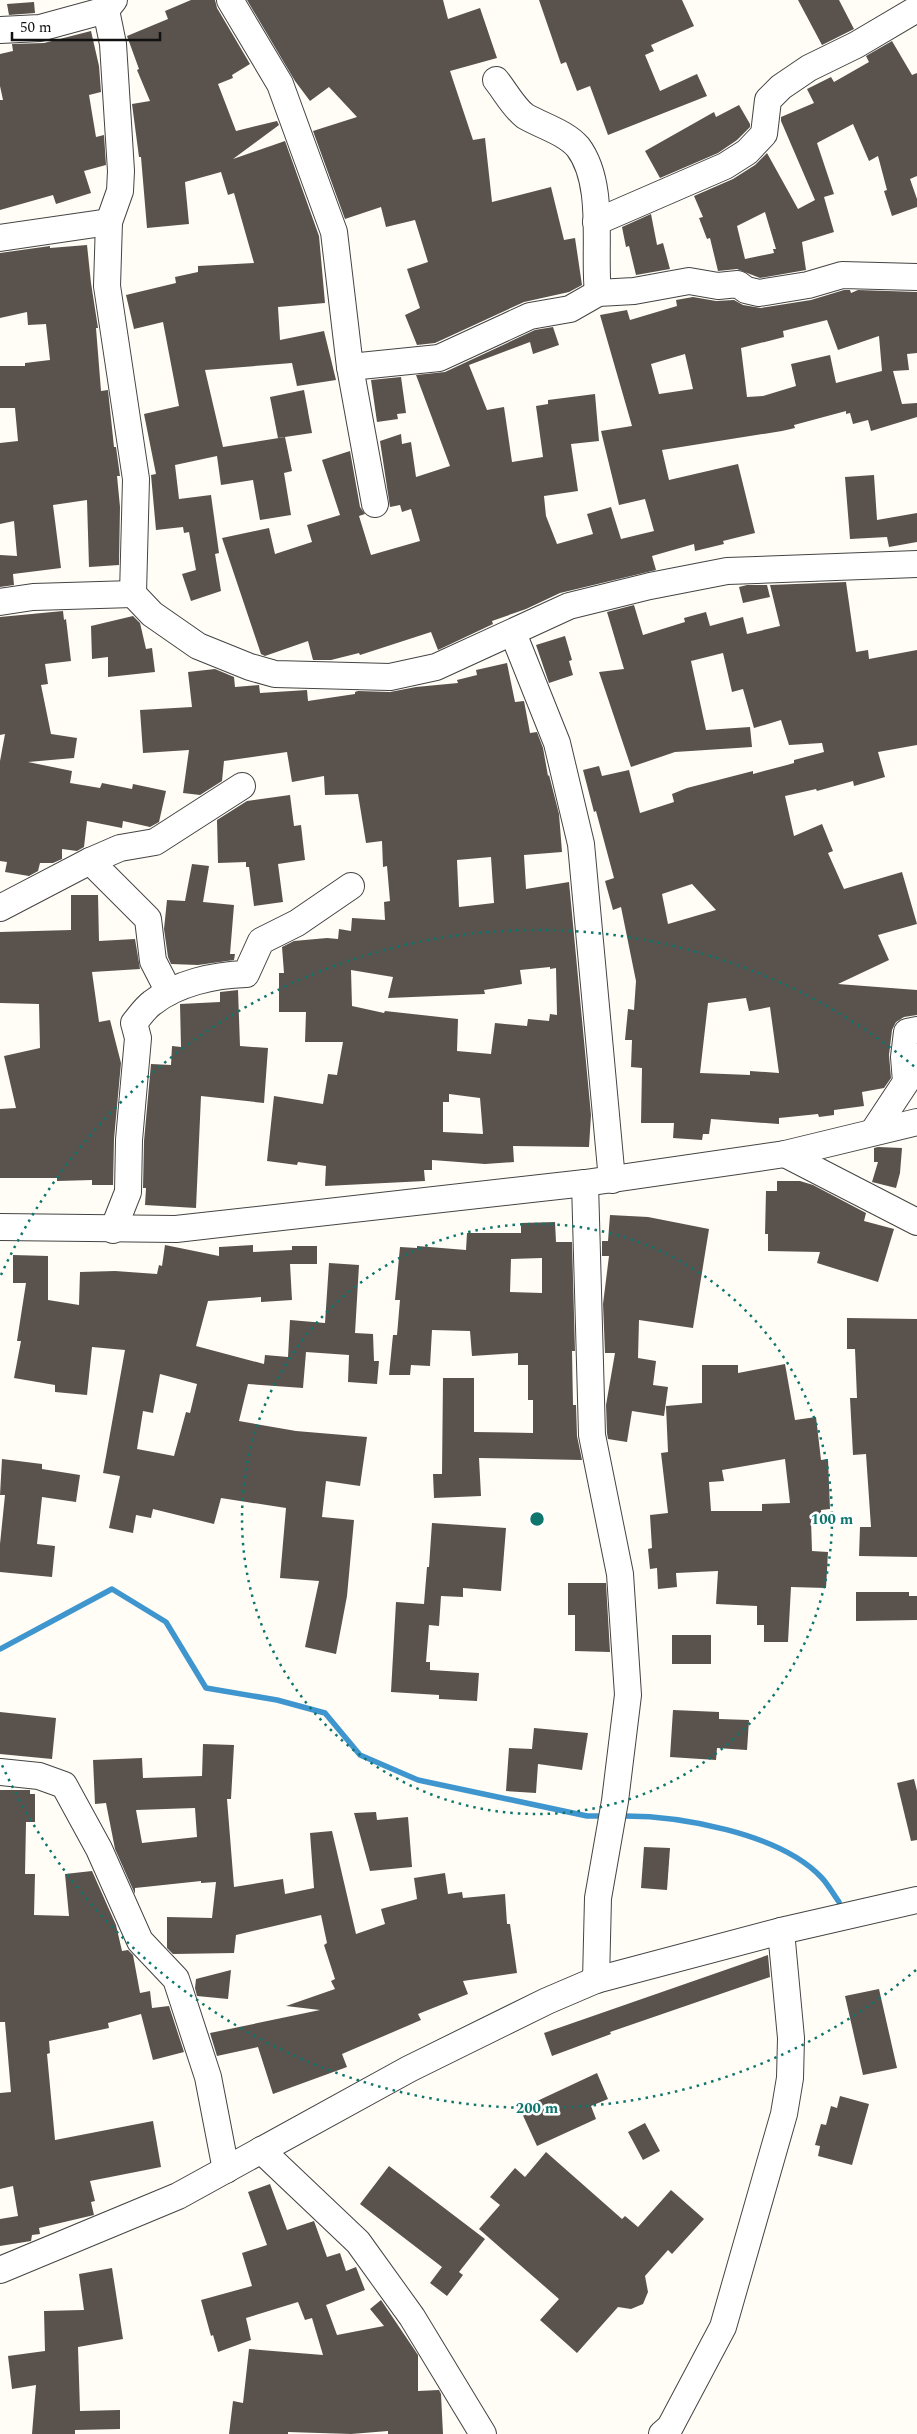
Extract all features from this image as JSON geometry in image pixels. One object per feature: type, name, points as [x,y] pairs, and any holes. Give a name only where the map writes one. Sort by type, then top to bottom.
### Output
[{"type":"street","points":[[230,0],[280,84],[334,232],[350,367],[375,504]]},
{"type":"street","points":[[0,30],[40,28],[110,5],[121,171],[120,191],[109,222],[107,286],[136,479],[133,594],[152,614],[198,646],[250,667],[275,674],[390,676],[436,667],[569,606],[650,586],[727,571],[917,564]]},
{"type":"street","points":[[596,222],[725,166],[747,152],[764,134],[768,100],[782,87],[809,68],[856,46],[917,9]]},
{"type":"street","points":[[496,80],[524,115],[557,132],[577,146],[589,169],[596,222],[595,258],[598,293]]},
{"type":"street","points":[[0,238],[109,222]]},
{"type":"street","points":[[350,367],[439,358],[530,316],[570,309],[598,293],[634,291],[689,281],[718,286],[738,284],[746,290],[759,293],[808,285],[842,275],[917,276]]},
{"type":"street","points":[[0,602],[33,597],[133,594]]},
{"type":"street","points":[[513,632],[557,744],[581,844],[612,1180]]},
{"type":"street","points":[[0,908],[120,848],[155,842],[242,786]]},
{"type":"street","points":[[90,862],[148,919],[153,960],[169,992]]},
{"type":"street","points":[[113,1230],[128,1192],[129,1140],[138,1038],[134,1023],[151,1003],[176,987],[227,976],[246,974],[261,941],[297,923],[351,886]]},
{"type":"street","points":[[873,1132],[906,1082],[904,1057],[907,1032],[917,1030]]},
{"type":"street","points":[[0,1227],[176,1230],[612,1180],[785,1154],[917,1122]]},
{"type":"street","points":[[785,1154],[917,1222]]},
{"type":"street","points":[[585,1183],[592,1434],[620,1574],[628,1696],[616,1801],[598,1898],[596,1980]]},
{"type":"street","points":[[0,1772],[39,1776],[64,1785],[99,1849],[140,1941],[176,1979],[208,2077],[226,2170]]},
{"type":"street","points":[[0,2270],[178,2196],[409,2069],[547,2001],[596,1980],[781,1931],[917,1900]]},
{"type":"street","points":[[662,2434],[670,2427],[722,2327],[784,2114],[790,2078],[791,2038],[781,1931]]},
{"type":"street","points":[[261,2150],[358,2242],[412,2317],[483,2434]]},
{"type":"building","points":[[191,0],[215,0],[217,8],[250,64],[232,75],[233,78],[218,84],[236,131],[277,121],[279,125],[233,159],[285,141],[319,236],[325,303],[278,307],[280,340],[324,331],[336,380],[297,386],[292,363],[205,370],[223,447],[285,437],[292,471],[284,473],[291,515],[260,520],[253,480],[221,485],[217,456],[175,465],[179,499],[211,495],[219,553],[215,554],[221,591],[191,601],[182,574],[196,570],[189,532],[184,533],[183,527],[156,530],[151,475],[156,474],[144,414],[179,406],[163,322],[134,329],[126,295],[176,283],[175,277],[198,272],[198,266],[254,263],[234,193],[228,195],[221,172],[185,182],[189,224],[147,228],[141,157],[139,157],[132,104],[150,101],[137,70],[139,69],[127,36],[168,19],[165,11]]},
{"type":"building","points":[[247,0],[443,0],[448,19],[480,8],[497,58],[450,71],[473,140],[485,138],[492,202],[551,187],[564,240],[575,238],[582,285],[569,292],[524,302],[435,343],[417,345],[405,315],[420,308],[407,269],[428,262],[415,220],[386,227],[381,207],[345,219],[313,131],[357,117],[329,87],[310,101],[295,81]]},
{"type":"building","points":[[539,0],[682,0],[694,26],[651,45],[654,51],[645,55],[660,91],[697,74],[707,96],[608,135],[590,86],[577,91],[566,62],[561,64]]},
{"type":"building","points":[[798,0],[839,0],[854,29],[822,45]]},
{"type":"building","points":[[34,2],[35,13],[9,15],[7,4]]},
{"type":"building","points":[[91,31],[99,66],[101,92],[89,95],[96,137],[104,135],[106,165],[84,171],[91,193],[56,204],[53,195],[0,210],[0,100],[3,100],[0,86],[0,54],[13,51],[12,44],[44,43]]},
{"type":"building","points":[[892,41],[912,75],[917,73],[917,176],[910,179],[917,199],[917,207],[892,216],[884,191],[887,190],[878,156],[869,161],[853,124],[817,143],[834,194],[824,197],[834,232],[802,242],[806,270],[760,278],[737,269],[718,271],[710,238],[707,239],[699,218],[703,217],[694,196],[733,179],[755,165],[767,153],[798,209],[815,200],[781,121],[781,117],[814,103],[807,89],[831,77],[834,82],[869,62],[866,56]],"holes":[[[765,212],[776,249],[773,249],[774,253],[745,259],[737,226]]]},
{"type":"building","points":[[739,105],[750,127],[737,140],[718,153],[660,178],[645,151],[714,112],[716,117]]},
{"type":"building","points":[[651,214],[657,245],[663,243],[670,269],[636,275],[629,246],[626,247],[622,227]]},
{"type":"building","points":[[87,245],[98,328],[96,328],[101,391],[108,390],[114,447],[116,447],[120,476],[117,476],[120,507],[119,565],[89,567],[87,500],[53,505],[61,568],[13,574],[14,585],[0,587],[0,555],[17,556],[14,521],[0,524],[0,443],[18,441],[15,408],[0,408],[0,366],[25,366],[25,363],[50,360],[46,324],[28,325],[27,312],[0,318],[0,253],[50,246],[50,248]]},
{"type":"building","points":[[844,290],[850,290],[851,293],[858,290],[917,292],[917,353],[907,354],[909,370],[893,371],[902,404],[917,403],[917,417],[871,431],[868,420],[853,424],[850,413],[846,414],[846,411],[794,425],[795,428],[782,431],[662,450],[669,480],[738,464],[755,533],[723,541],[724,544],[695,551],[694,544],[652,556],[656,570],[560,593],[526,609],[492,621],[493,624],[438,650],[431,632],[360,655],[359,653],[331,660],[313,660],[308,641],[265,656],[261,654],[222,538],[269,528],[275,554],[312,542],[307,525],[340,515],[322,460],[350,451],[360,507],[365,514],[359,516],[371,555],[420,541],[411,509],[402,512],[400,505],[390,507],[380,441],[401,434],[402,444],[411,442],[416,477],[450,466],[416,375],[445,372],[535,330],[553,327],[559,345],[533,354],[530,342],[469,365],[487,410],[504,407],[512,462],[543,457],[536,406],[548,404],[548,400],[595,394],[599,441],[571,444],[578,491],[544,496],[546,516],[557,544],[593,534],[587,514],[611,507],[621,539],[654,531],[645,499],[619,505],[601,431],[632,426],[600,315],[627,310],[630,320],[677,306],[676,300],[693,297],[716,301],[734,300],[743,305],[761,308],[811,300]],"holes":[[[827,320],[838,350],[879,336],[882,371],[836,383],[830,355],[791,364],[796,386],[763,396],[747,397],[741,348],[784,337],[783,331]],[[685,354],[693,389],[659,394],[651,364]]]},
{"type":"building","points":[[401,377],[406,413],[397,414],[398,419],[377,422],[371,380]]},
{"type":"building","points":[[304,390],[312,433],[278,438],[270,397]]},
{"type":"building","points":[[874,475],[877,520],[917,513],[917,542],[889,547],[887,537],[850,539],[845,477]]},
{"type":"building","points":[[846,582],[856,652],[868,650],[869,659],[917,650],[917,745],[878,752],[885,777],[854,786],[853,781],[817,791],[816,789],[785,796],[794,836],[822,824],[833,851],[828,853],[844,889],[902,872],[917,924],[878,935],[889,960],[838,984],[917,990],[917,1015],[904,1017],[896,1022],[892,1030],[889,1055],[891,1078],[884,1088],[862,1092],[864,1106],[834,1110],[834,1115],[819,1117],[818,1114],[779,1118],[779,1124],[711,1119],[709,1134],[703,1134],[702,1140],[673,1138],[674,1123],[641,1123],[642,1068],[631,1067],[632,1040],[625,1040],[628,1009],[634,1010],[636,981],[621,907],[613,910],[605,881],[614,878],[583,770],[599,766],[602,776],[629,770],[640,813],[674,802],[672,794],[687,788],[753,771],[753,774],[794,763],[794,760],[824,752],[822,743],[789,745],[781,720],[754,728],[743,689],[732,692],[723,653],[691,661],[706,730],[750,727],[752,747],[675,752],[631,767],[599,672],[624,669],[607,612],[634,605],[643,635],[685,622],[684,618],[706,612],[710,626],[743,617],[747,634],[780,626],[770,585]],"holes":[[[692,884],[716,910],[668,924],[662,894]],[[746,998],[749,1011],[770,1007],[779,1073],[750,1071],[750,1075],[700,1073],[708,1003]]]},
{"type":"building","points":[[767,585],[770,597],[743,603],[739,587]]},
{"type":"building","points":[[63,611],[64,620],[66,619],[71,661],[45,664],[48,684],[41,685],[51,734],[77,738],[74,758],[28,762],[72,771],[70,783],[100,788],[102,783],[132,789],[133,784],[166,791],[159,822],[150,827],[123,821],[122,828],[87,821],[84,847],[77,851],[62,849],[62,859],[53,863],[40,863],[38,871],[29,876],[5,872],[7,862],[0,861],[0,761],[5,734],[0,735],[0,617]]},
{"type":"building","points":[[133,616],[140,623],[146,649],[152,648],[155,672],[108,677],[108,657],[92,659],[91,626]]},
{"type":"building","points":[[565,636],[572,660],[569,661],[573,675],[549,683],[536,645]]},
{"type":"building","points":[[507,663],[515,702],[524,701],[530,733],[537,732],[543,748],[548,776],[559,814],[562,852],[524,855],[526,889],[569,882],[591,1115],[589,1147],[513,1146],[514,1162],[485,1164],[432,1160],[432,1170],[424,1170],[425,1181],[325,1186],[326,1166],[298,1162],[297,1165],[267,1161],[274,1096],[323,1104],[328,1074],[337,1075],[343,1042],[305,1042],[306,1012],[279,1012],[279,973],[284,973],[282,947],[294,941],[338,939],[339,929],[351,931],[352,918],[385,920],[384,902],[390,901],[387,866],[383,867],[382,841],[366,843],[358,794],[325,795],[324,776],[292,782],[287,752],[224,761],[222,781],[200,795],[183,793],[189,750],[143,753],[140,710],[192,707],[188,672],[215,669],[234,677],[235,687],[259,685],[260,693],[307,690],[308,701],[355,694],[358,691],[390,692],[416,687],[458,683],[457,680],[477,675],[476,670]],"holes":[[[491,857],[494,903],[459,907],[457,860]],[[556,968],[557,1015],[550,1014],[549,1021],[528,1019],[527,1026],[495,1023],[491,1054],[457,1051],[458,1019],[385,1011],[384,1013],[352,1006],[351,970],[393,977],[388,998],[485,994],[484,990],[522,984],[520,970]],[[449,1094],[480,1098],[483,1134],[443,1132],[443,1102],[449,1102]]]},
{"type":"building","points":[[290,795],[294,826],[301,825],[305,860],[278,864],[283,902],[254,906],[249,867],[246,867],[246,862],[218,863],[217,820],[247,801]]},
{"type":"building","points":[[192,864],[209,866],[203,902],[234,905],[230,954],[235,954],[234,960],[198,965],[171,964],[168,957],[164,929],[167,900],[185,901]]},
{"type":"building","points":[[71,895],[98,895],[99,941],[135,939],[140,969],[92,972],[99,1022],[110,1020],[121,1063],[114,1139],[113,1185],[92,1185],[92,1180],[57,1181],[57,1178],[0,1178],[0,1109],[16,1108],[4,1056],[40,1048],[39,1004],[0,1003],[0,932],[71,930]]},
{"type":"building","points":[[238,990],[240,1046],[268,1048],[264,1103],[201,1096],[196,1208],[145,1205],[146,1188],[143,1188],[144,1141],[151,1064],[171,1065],[172,1046],[181,1047],[180,1004],[220,1002],[220,992]]},
{"type":"building","points":[[874,1148],[902,1148],[900,1173],[896,1188],[872,1182],[878,1162],[874,1162]]},
{"type":"building","points":[[777,1181],[800,1181],[813,1185],[866,1213],[864,1221],[894,1229],[878,1282],[817,1263],[820,1252],[768,1251],[768,1234],[765,1234],[766,1191],[777,1191]]},
{"type":"building","points":[[610,1215],[648,1217],[709,1229],[693,1328],[639,1320],[638,1358],[656,1361],[653,1385],[668,1387],[664,1416],[632,1411],[627,1442],[608,1439],[607,1433],[606,1405],[615,1353],[605,1353],[603,1304],[609,1256],[602,1256],[602,1241],[608,1241]]},
{"type":"building","points":[[555,1222],[556,1242],[572,1242],[575,1351],[572,1351],[573,1405],[576,1405],[577,1436],[582,1460],[479,1458],[481,1496],[434,1498],[433,1474],[442,1474],[443,1378],[474,1378],[474,1432],[533,1433],[533,1400],[528,1400],[528,1365],[518,1365],[518,1353],[472,1356],[470,1331],[432,1330],[430,1366],[411,1365],[410,1375],[389,1375],[393,1335],[397,1335],[400,1300],[395,1300],[400,1247],[417,1248],[417,1246],[466,1250],[467,1233],[521,1233],[521,1223]],"holes":[[[542,1258],[542,1293],[510,1292],[511,1259]]]},
{"type":"building","points":[[165,1245],[219,1256],[219,1247],[253,1245],[253,1252],[292,1250],[292,1246],[317,1246],[317,1264],[290,1264],[292,1300],[261,1302],[261,1297],[208,1301],[196,1346],[264,1364],[265,1355],[288,1357],[290,1320],[325,1323],[329,1263],[359,1265],[355,1333],[373,1334],[374,1361],[379,1361],[377,1384],[348,1382],[349,1355],[306,1352],[303,1388],[248,1384],[239,1421],[296,1431],[367,1437],[360,1486],[326,1481],[322,1517],[354,1520],[347,1596],[336,1654],[305,1647],[319,1581],[280,1578],[286,1508],[221,1498],[214,1524],[153,1509],[151,1518],[136,1515],[133,1533],[109,1528],[120,1476],[103,1473],[125,1350],[92,1347],[87,1395],[55,1392],[55,1385],[14,1378],[21,1341],[17,1341],[26,1283],[13,1283],[13,1255],[48,1256],[48,1300],[79,1305],[80,1272],[115,1271],[157,1274],[159,1265],[162,1266]],"holes":[[[160,1374],[197,1384],[190,1413],[186,1412],[174,1456],[137,1449],[143,1411],[153,1413]]]},
{"type":"building","points":[[847,1318],[917,1319],[917,1557],[859,1556],[860,1527],[871,1527],[866,1454],[853,1455],[850,1398],[857,1398],[855,1349],[847,1349]]},
{"type":"building","points":[[785,1364],[795,1420],[816,1417],[821,1460],[828,1459],[830,1509],[821,1510],[822,1519],[811,1520],[812,1551],[828,1552],[826,1588],[791,1587],[788,1642],[764,1642],[764,1625],[757,1625],[757,1606],[716,1604],[718,1571],[676,1573],[677,1587],[658,1589],[657,1568],[650,1569],[648,1549],[652,1548],[650,1515],[668,1513],[661,1453],[668,1452],[666,1406],[702,1403],[702,1365],[738,1365],[738,1373]],"holes":[[[785,1459],[790,1503],[762,1504],[762,1511],[711,1511],[709,1482],[724,1481],[722,1470]]]},
{"type":"building","points":[[2,1459],[42,1464],[42,1469],[80,1475],[76,1502],[42,1497],[37,1544],[55,1546],[52,1577],[0,1572],[0,1544],[5,1495],[0,1495]]},
{"type":"building","points":[[432,1523],[506,1528],[501,1591],[463,1588],[463,1597],[441,1596],[439,1626],[429,1625],[426,1662],[430,1662],[430,1670],[479,1673],[477,1701],[439,1699],[439,1695],[391,1692],[396,1602],[424,1604]]},
{"type":"building","points":[[568,1583],[606,1583],[610,1652],[575,1651],[575,1615],[568,1615]]},
{"type":"building","points":[[856,1592],[909,1592],[909,1596],[917,1596],[917,1620],[856,1621]]},
{"type":"building","points":[[672,1635],[711,1635],[711,1664],[672,1664]]},
{"type":"building","points":[[673,1710],[719,1712],[719,1719],[749,1720],[747,1750],[717,1748],[716,1760],[670,1757]]},
{"type":"building","points":[[0,1712],[56,1718],[52,1759],[0,1754]]},
{"type":"building","points":[[534,1728],[588,1733],[582,1770],[538,1764],[536,1793],[506,1791],[509,1748],[532,1749]]},
{"type":"building","points":[[203,1744],[234,1745],[231,1799],[227,1799],[234,1887],[283,1879],[285,1894],[314,1888],[310,1833],[332,1831],[356,1934],[385,1924],[381,1909],[417,1899],[414,1878],[445,1873],[448,1894],[462,1892],[463,1898],[505,1894],[507,1924],[510,1924],[517,1973],[463,1981],[468,1994],[418,2014],[421,2020],[342,2054],[347,2067],[273,2094],[258,2047],[217,2056],[210,2033],[320,2010],[286,2006],[335,1989],[331,1981],[335,1979],[324,1945],[327,1943],[321,1915],[236,1935],[234,1953],[173,1954],[167,1948],[167,1917],[212,1918],[216,1882],[201,1883],[201,1881],[135,1888],[135,1894],[115,1849],[106,1803],[95,1804],[93,1760],[142,1758],[143,1778],[202,1776]],"holes":[[[195,1808],[197,1837],[142,1843],[136,1810]]]},
{"type":"building","points":[[914,1779],[917,1791],[917,1840],[911,1841],[897,1783]]},
{"type":"building","points":[[0,1790],[30,1790],[30,1794],[35,1794],[35,1822],[26,1822],[25,1874],[35,1874],[34,1915],[69,1916],[65,1874],[92,1871],[116,1925],[122,1951],[128,1950],[133,1955],[140,1993],[150,1991],[152,2008],[169,2006],[184,2052],[153,2060],[141,2014],[108,2023],[109,2028],[49,2041],[50,2053],[47,2054],[55,2140],[153,2121],[161,2167],[90,2181],[95,2201],[91,2202],[94,2215],[39,2228],[40,2234],[32,2235],[31,2241],[0,2246],[0,2219],[18,2216],[13,2186],[0,2189],[0,2093],[11,2092],[5,2022],[0,2022]]},
{"type":"building","points":[[376,1812],[377,1820],[408,1817],[412,1867],[370,1871],[354,1813]]},
{"type":"building","points":[[644,1847],[670,1848],[667,1890],[641,1888]]},
{"type":"building","points":[[768,1955],[770,1977],[610,2032],[611,2034],[552,2056],[544,2033]]},
{"type":"building","points":[[231,1970],[228,1999],[197,1996],[195,1988],[196,1979]]},
{"type":"building","points":[[879,1989],[897,2068],[863,2075],[845,1996]]},
{"type":"building","points":[[597,2073],[608,2099],[591,2106],[596,2119],[537,2146],[520,2109]]},
{"type":"building","points":[[840,2096],[869,2104],[852,2165],[818,2156],[820,2146],[815,2145],[821,2124],[826,2125],[831,2106],[837,2108]]},
{"type":"building","points":[[645,2123],[660,2151],[643,2160],[628,2132]]},
{"type":"building","points":[[546,2152],[622,2219],[625,2216],[638,2227],[671,2190],[704,2219],[672,2254],[668,2250],[645,2276],[648,2292],[643,2304],[631,2309],[618,2307],[577,2353],[540,2320],[559,2299],[479,2229],[500,2205],[490,2197],[515,2168],[525,2177]]},
{"type":"building","points":[[389,2166],[485,2239],[459,2272],[463,2275],[447,2296],[430,2283],[442,2267],[360,2204]]},
{"type":"building","points":[[270,2184],[287,2230],[314,2221],[327,2257],[340,2253],[346,2271],[356,2267],[365,2290],[326,2305],[337,2335],[384,2326],[370,2309],[381,2300],[418,2355],[418,2391],[439,2390],[441,2394],[443,2434],[388,2434],[388,2431],[351,2434],[288,2432],[288,2434],[229,2434],[233,2401],[243,2403],[249,2349],[323,2355],[312,2318],[305,2320],[298,2302],[246,2318],[251,2340],[218,2352],[213,2335],[211,2336],[201,2300],[252,2286],[242,2253],[267,2245],[248,2192]]},
{"type":"building","points":[[112,2268],[123,2339],[78,2347],[80,2411],[120,2410],[120,2429],[75,2430],[75,2434],[32,2434],[36,2385],[12,2389],[8,2356],[45,2351],[44,2311],[84,2310],[79,2274]]},
{"type":"waterway","points":[[0,1649],[112,1589],[166,1622],[206,1688],[277,1700],[325,1713],[360,1755],[418,1780],[587,1816],[605,1816]]},
{"type":"waterway","points":[[619,1816],[670,1819],[698,1823],[754,1838],[780,1849],[803,1862],[824,1880],[839,1902]]}]
